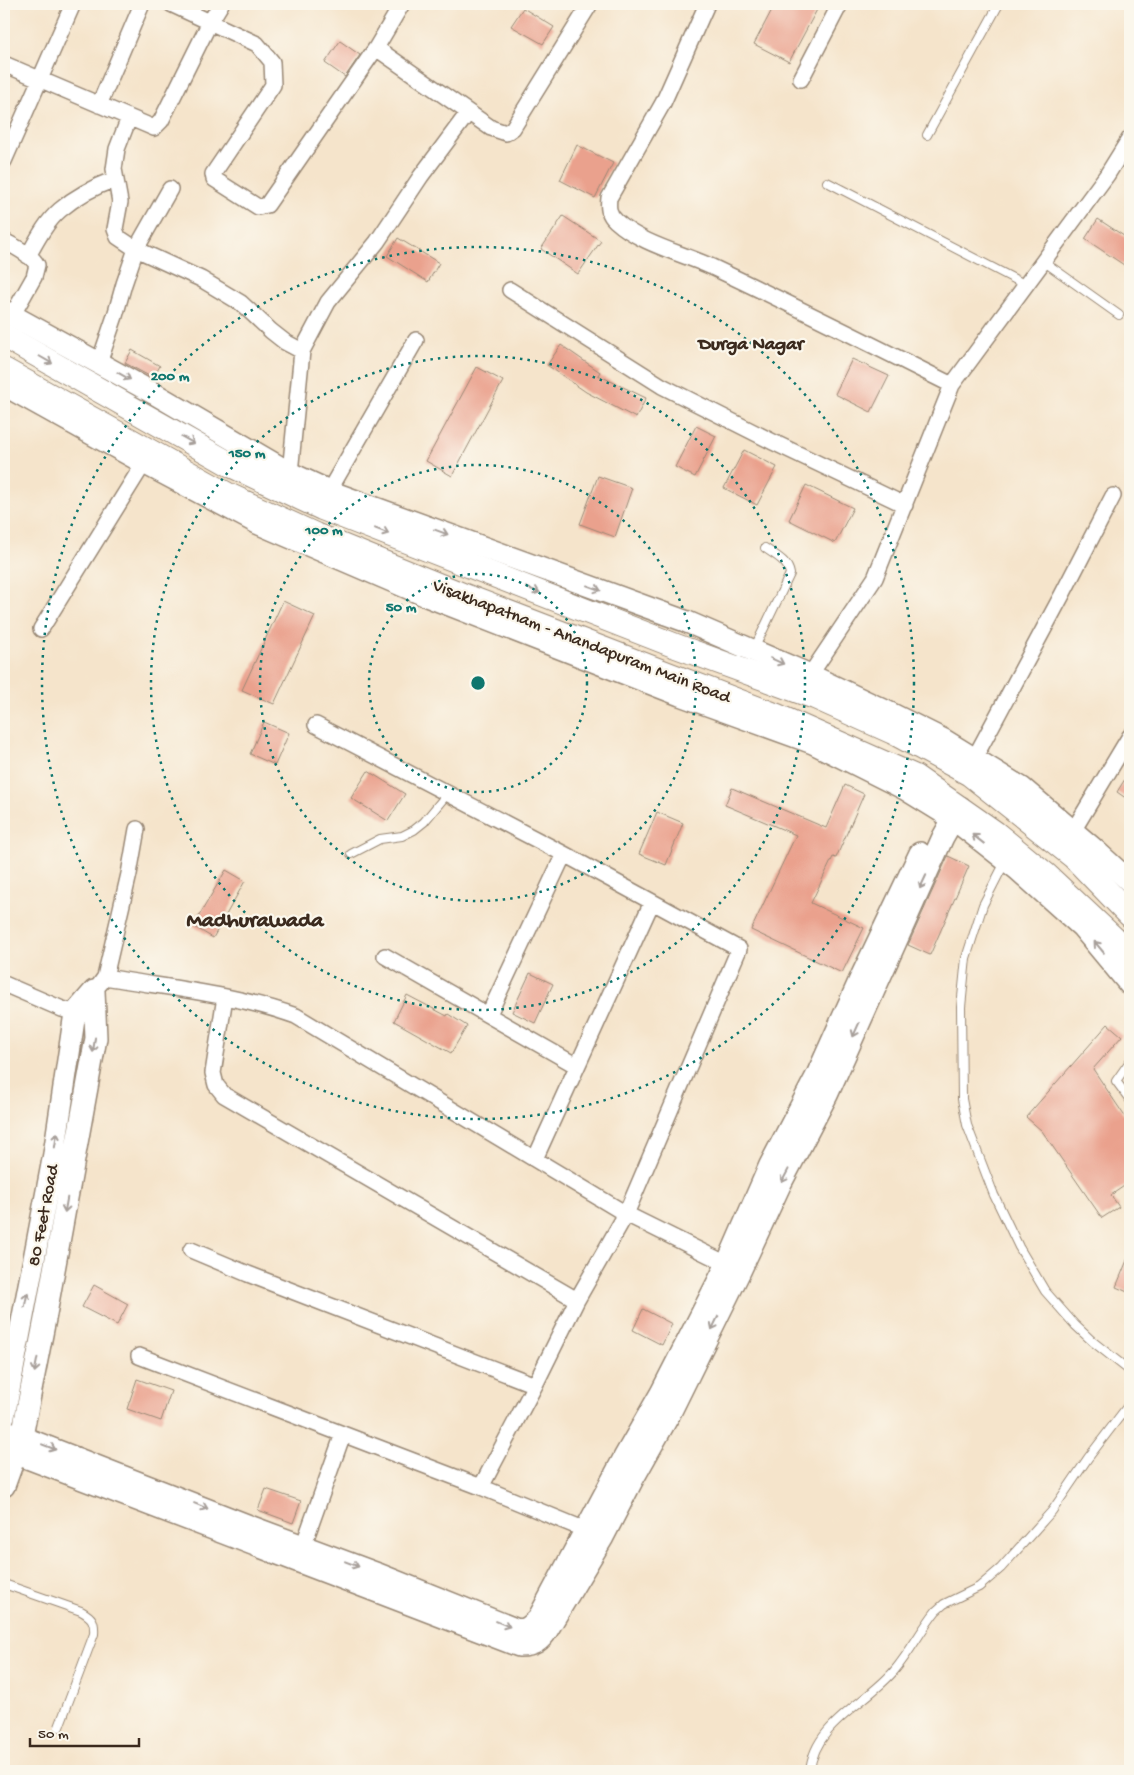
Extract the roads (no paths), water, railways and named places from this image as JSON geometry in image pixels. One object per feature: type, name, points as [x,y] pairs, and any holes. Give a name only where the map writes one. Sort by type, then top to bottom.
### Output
[{"type":"main road","name":"Visakhapatnam - Anandapuram Main Road","points":[[7,321],[233,466],[322,508],[676,646],[815,697],[893,732],[970,774],[1072,856],[1130,915]]},
{"type":"main road","name":"Visakhapatnam - Anandapuram Main Road","points":[[4,370],[228,495],[315,535],[465,596],[777,716],[915,777],[950,809],[995,833],[1046,875],[1130,954]]},
{"type":"street","points":[[4,161],[73,4]]},
{"type":"street","points":[[99,106],[142,4]]},
{"type":"street","points":[[171,4],[257,44],[272,62],[273,85],[213,174],[214,179],[258,207],[267,205],[376,48],[402,4]]},
{"type":"street","points":[[4,64],[99,106],[127,122],[154,128],[158,126],[210,22],[221,4]]},
{"type":"street","points":[[376,48],[468,113],[491,128],[506,133],[513,128],[590,4]]},
{"type":"street","points":[[707,4],[663,103],[609,198],[608,209],[614,220],[631,232],[710,266],[786,302],[952,385]]},
{"type":"street","points":[[801,80],[840,4]]},
{"type":"street","points":[[290,473],[302,351],[328,302],[377,242],[421,176],[468,113]]},
{"type":"street","points":[[127,122],[115,158],[114,170],[120,202],[116,234],[122,242],[201,279],[241,302],[271,331],[285,342],[302,351]]},
{"type":"street","points":[[810,675],[874,578],[952,385],[1107,175],[1130,138]]},
{"type":"street","points":[[28,256],[46,225],[59,210],[101,184],[115,179]]},
{"type":"street","points":[[99,363],[116,316],[124,284],[136,250],[170,189]]},
{"type":"street","points":[[4,241],[28,256],[37,265],[36,271],[7,321],[99,363],[290,473],[329,491],[685,621],[810,675],[890,713],[944,740],[1022,788],[1130,882]]},
{"type":"street","points":[[510,290],[662,386],[905,505]]},
{"type":"street","points":[[329,491],[416,340]]},
{"type":"street","points":[[4,385],[257,523],[429,597],[680,695],[813,743],[905,789],[950,809],[1082,927],[1130,985]]},
{"type":"street","points":[[41,629],[144,463]]},
{"type":"street","points":[[974,759],[1062,596],[1113,496]]},
{"type":"street","points":[[316,725],[564,854],[739,949],[626,1214],[577,1300],[481,1487]]},
{"type":"street","points":[[1073,831],[1130,736]]},
{"type":"street","points":[[12,1442],[300,1553],[519,1646],[530,1646],[542,1638],[594,1534],[634,1476],[670,1413],[734,1267],[827,1095],[950,809]]},
{"type":"street","points":[[85,1016],[100,984],[129,874],[137,829]]},
{"type":"street","points":[[489,1014],[564,854]]},
{"type":"street","points":[[535,1159],[652,902]]},
{"type":"street","points":[[385,956],[577,1066]]},
{"type":"street","points":[[4,984],[50,1004],[85,1016],[96,1038],[46,1314],[12,1442],[4,1486]]},
{"type":"street","points":[[100,984],[225,998],[296,1016],[626,1214],[734,1267]]},
{"type":"street","points":[[225,998],[213,1074],[216,1085],[224,1095],[577,1300]]},
{"type":"street","name":"80 Feet Road","points":[[4,1416],[54,1154],[85,1016]]},
{"type":"street","points":[[191,1250],[248,1274],[535,1385]]},
{"type":"street","points":[[139,1356],[481,1487],[594,1534]]},
{"type":"street","points":[[300,1553],[343,1434]]},
{"type":"lane","points":[[927,136],[999,4]]},
{"type":"lane","points":[[827,182],[1026,285]]},
{"type":"lane","points":[[1044,261],[1119,315]]},
{"type":"lane","points":[[753,650],[790,574],[789,568],[783,561],[765,548]]},
{"type":"lane","points":[[351,854],[380,839],[402,836],[414,830],[424,822],[448,794]]},
{"type":"lane","points":[[1006,861],[983,905],[966,958],[961,1007],[962,1089],[967,1124],[994,1195],[1014,1238],[1045,1291],[1092,1341],[1130,1371]]},
{"type":"lane","points":[[1130,1061],[1116,1081],[1130,1100]]},
{"type":"lane","points":[[810,1771],[811,1760],[817,1744],[826,1732],[893,1672],[936,1610],[944,1604],[979,1587],[1001,1568],[1052,1511],[1088,1458],[1130,1403]]},
{"type":"lane","points":[[4,1584],[81,1611],[92,1617],[95,1625],[94,1634],[59,1727]]},
{"type":"district","name":"Durga Nagar","points":[[751,342]]},
{"type":"district","name":"Madhurawada","points":[[255,918]]}]
